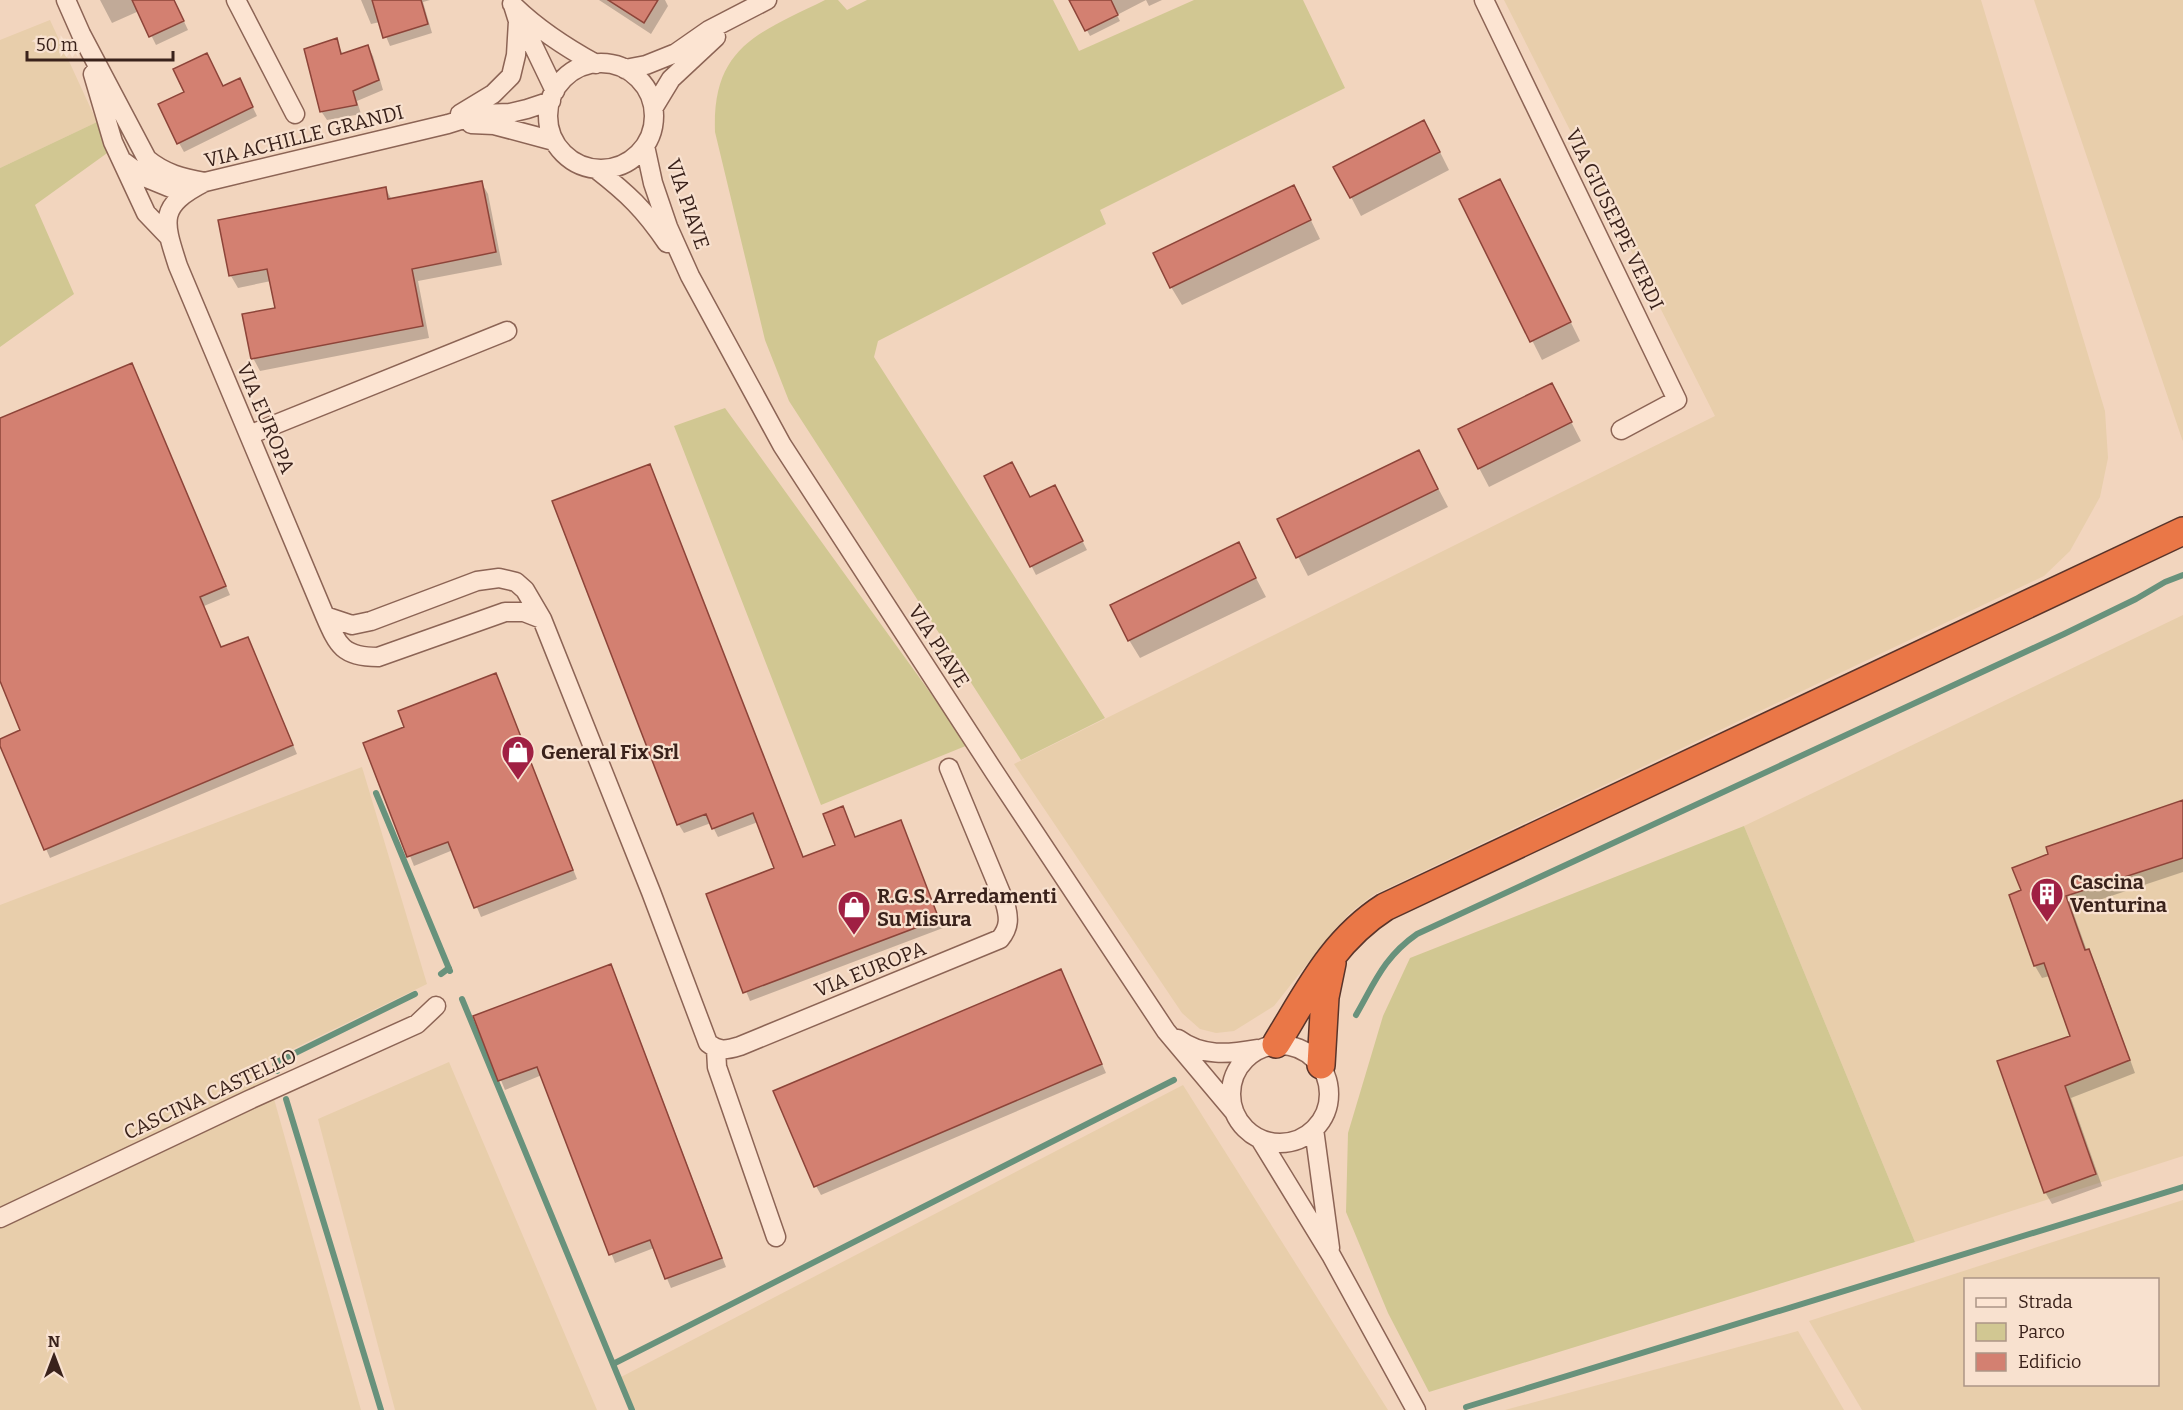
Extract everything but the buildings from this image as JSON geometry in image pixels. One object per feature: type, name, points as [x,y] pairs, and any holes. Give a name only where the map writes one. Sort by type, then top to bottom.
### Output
[{"type":"highway","points":[[1268,1047],[1335,950],[1365,920],[1385,907],[2183,531]]},
{"type":"highway","points":[[1321,1065],[1325,997],[1335,950]]},
{"type":"street","points":[[66,0],[81,34],[147,159],[161,170],[182,178],[206,182]]},
{"type":"street","points":[[236,0],[295,114]]},
{"type":"street","points":[[625,69],[646,65],[676,53],[709,30],[768,0]]},
{"type":"street","points":[[654,107],[671,79],[694,56],[723,31],[768,0]]},
{"type":"street","name":"VIA GIUSEPPE VERDI","points":[[1484,0],[1677,400],[1621,430]]},
{"type":"street","points":[[513,9],[567,48],[596,64]]},
{"type":"street","points":[[513,9],[531,41],[553,96]]},
{"type":"street","name":"VIA ACHILLE GRANDI","points":[[448,123],[471,106],[493,94],[511,76],[516,55],[513,9]]},
{"type":"street","points":[[81,34],[113,142],[146,213],[168,236]]},
{"type":"street","points":[[554,141],[549,120],[553,96],[560,83],[574,71],[596,64],[625,69],[640,80],[654,107]]},
{"type":"street","name":"VIA ACHILLE GRANDI","points":[[183,193],[206,182],[480,114],[527,109],[553,96]]},
{"type":"street","name":"VIA PIAVE","points":[[596,169],[625,164],[639,154],[653,127],[654,107]]},
{"type":"street","name":"VIA ACHILLE GRANDI","points":[[448,123],[494,125],[554,141]]},
{"type":"street","name":"VIA PIAVE","points":[[554,141],[574,162],[596,169],[627,193],[648,215],[690,276]]},
{"type":"street","name":"VIA PIAVE","points":[[645,146],[668,227],[690,276],[782,445],[995,773],[1167,1030],[1250,1132],[1260,1138],[1331,1255],[1416,1410]]},
{"type":"street","points":[[121,159],[144,177],[183,193],[174,203],[167,218],[168,236]]},
{"type":"street","name":"VIA EUROPA","points":[[168,236],[178,266],[334,638],[344,649],[359,657],[378,657],[505,612],[524,612],[542,620]]},
{"type":"street","points":[[249,435],[507,331]]},
{"type":"street","points":[[325,616],[352,625],[371,621],[477,581],[499,578],[516,582],[525,590],[542,620],[651,892],[708,1043],[716,1049],[717,1067],[776,1237]]},
{"type":"street","name":"VIA EUROPA","points":[[716,1049],[727,1050],[740,1046],[1000,939],[1007,931],[1009,916],[1005,903],[949,768]]},
{"type":"street","name":"CASCINA CASTELLO","points":[[0,1218],[249,1100],[417,1024],[436,1006]]},
{"type":"street","name":"VIA PIAVE","points":[[1167,1030],[1186,1045],[1203,1052],[1219,1054],[1289,1045],[1301,1049],[1321,1065]]},
{"type":"street","points":[[1235,1113],[1231,1099],[1232,1083],[1238,1069],[1247,1057],[1268,1047]]},
{"type":"street","points":[[1260,1138],[1274,1142],[1289,1142],[1302,1138],[1314,1129],[1325,1113],[1329,1094],[1328,1081],[1321,1065]]},
{"type":"street","points":[[1314,1129],[1331,1255]]},
{"type":"shaded area","points":[[1504,0],[1981,0],[2105,411],[2108,458],[2100,497],[2070,551],[2044,576],[1373,895],[1351,912],[1334,930],[1274,1006],[1234,1031],[1216,1033],[1200,1029],[1182,1013],[1014,764],[1715,416]]},
{"type":"shaded area","points":[[2034,0],[2183,0],[2183,441],[2182,439]]},
{"type":"shaded area","points":[[50,20],[97,122],[0,168],[0,40]]},
{"type":"shaded area","points":[[2183,615],[2183,1156],[1915,1242],[1744,826]]},
{"type":"shaded area","points":[[362,767],[427,984],[264,1063],[361,1410],[0,1410],[0,905]]},
{"type":"shaded area","points":[[449,1062],[597,1410],[395,1410],[318,1119]]},
{"type":"shaded area","points":[[1183,1085],[1388,1410],[635,1410],[621,1377]]},
{"type":"shaded area","points":[[2183,1200],[2183,1410],[1862,1410],[1809,1321]]},
{"type":"shaded area","points":[[1798,1331],[1844,1410],[1505,1410]]},
{"type":"green space","points":[[825,0],[838,0],[847,10],[867,0],[1053,0],[1079,51],[1194,0],[1303,0],[1345,88],[1100,210],[1106,224],[878,341],[874,357],[1105,718],[1021,760],[789,401],[765,340],[715,132],[716,103],[722,80],[731,61],[744,46],[780,22]]},
{"type":"green space","points":[[97,122],[110,151],[35,205],[74,294],[0,347],[0,168]]},
{"type":"green space","points":[[725,408],[968,745],[821,805],[674,426]]},
{"type":"green space","points":[[1744,826],[1915,1242],[1429,1392],[1388,1313],[1346,1212],[1348,1133],[1383,1016],[1410,958]]},
{"type":"waterway","points":[[1356,1015],[1388,961],[1417,934],[2064,634],[2183,575]]},
{"type":"waterway","points":[[376,793],[450,971]]},
{"type":"waterway","points":[[441,974],[449,968]]},
{"type":"waterway","points":[[277,1071],[275,1063],[415,994]]},
{"type":"waterway","points":[[462,999],[632,1410]]},
{"type":"waterway","points":[[613,1364],[1174,1080]]},
{"type":"waterway","points":[[286,1099],[381,1410]]},
{"type":"waterway","points":[[1466,1407],[2183,1187]]},
{"type":"place","name":"General Fix Srl","points":[[518,781]]},
{"type":"place","name":"Cascina Venturina","points":[[2047,923]]},
{"type":"place","name":"R.G.S. Arredamenti Su Misura","points":[[854,936]]}]
